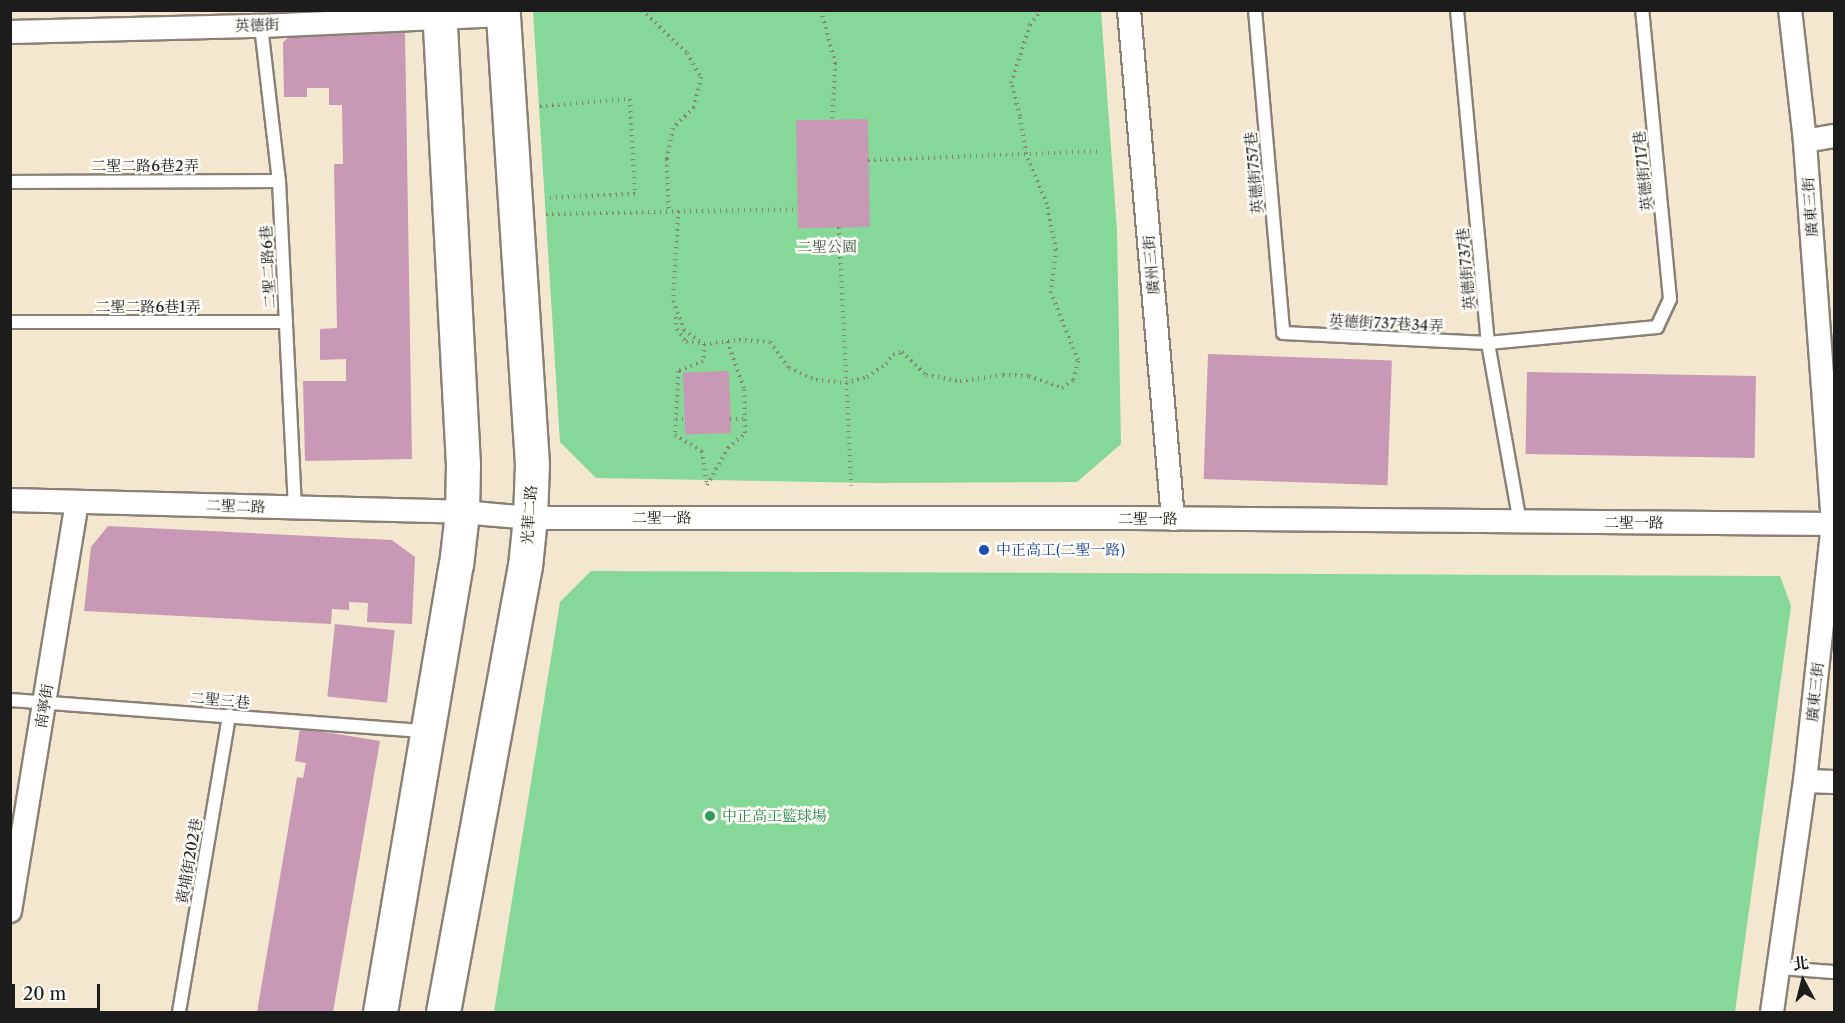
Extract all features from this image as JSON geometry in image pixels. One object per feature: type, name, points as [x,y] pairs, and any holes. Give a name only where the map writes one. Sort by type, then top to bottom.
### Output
[{"type":"street","name":"廣州三街","points":[[1129,10],[1173,519]]},
{"type":"street","name":"廣東三街","points":[[1772,1012],[1805,781],[1834,524],[1805,141],[1790,10]]},
{"type":"street","name":"英德街","points":[[10,32],[261,18],[503,13]]},
{"type":"street","name":"光華二路","points":[[443,1012],[525,566],[530,518],[532,464],[503,13]]},
{"type":"street","points":[[380,1012],[456,565],[462,512],[464,465],[439,14]]},
{"type":"street","points":[[1805,141],[1834,136]]},
{"type":"street","name":"二聖二路","points":[[10,500],[462,512]]},
{"type":"street","name":"南寧街","points":[[10,910],[77,502]]},
{"type":"street","name":"二聖一路","points":[[462,512],[530,518],[1173,519],[1834,524]]},
{"type":"street","points":[[1805,781],[1834,782]]},
{"type":"lane","name":"英德街757巷","points":[[1255,10],[1283,333]]},
{"type":"lane","name":"英德街737巷","points":[[1456,10],[1488,343],[1520,522]]},
{"type":"lane","name":"英德街717巷","points":[[1642,10],[1670,299],[1657,327]]},
{"type":"lane","name":"二聖二路6巷","points":[[261,18],[279,181],[295,508]]},
{"type":"lane","name":"二聖二路6巷2弄","points":[[10,182],[279,181]]},
{"type":"lane","name":"二聖二路6巷1弄","points":[[10,322],[286,322]]},
{"type":"lane","name":"英德街737巷34弄","points":[[1283,333],[1488,343],[1657,327]]},
{"type":"lane","name":"二聖三巷","points":[[10,700],[427,731]]},
{"type":"lane","name":"黃埔街202巷","points":[[179,1012],[229,716]]},
{"type":"lane","points":[[1779,968],[1834,972]]},
{"type":"path","points":[[642,10],[687,53],[701,77],[694,106],[674,128],[667,159],[669,212]]},
{"type":"path","points":[[821,10],[835,63],[832,120]]},
{"type":"path","points":[[678,211],[673,302],[677,329],[686,342],[704,344],[727,341],[770,342],[789,368],[816,380],[846,383],[867,377],[886,364],[893,354],[902,352],[926,375],[960,381],[1003,375],[1029,376],[1062,388],[1074,380],[1078,360],[1051,293],[1056,250],[1047,204],[1026,154],[1020,116],[1011,83],[1030,25],[1041,10]]},
{"type":"path","points":[[536,106],[630,99],[635,194],[541,198]]},
{"type":"path","points":[[868,160],[1099,152]]},
{"type":"path","points":[[543,214],[797,209]]},
{"type":"path","points":[[838,227],[851,486]]},
{"type":"path","points":[[676,314],[684,330],[704,344]]},
{"type":"path","points":[[704,344],[703,361],[678,371],[675,435],[702,451],[707,485],[728,448],[745,433],[744,388],[727,341]]},
{"type":"path","points":[[676,419],[685,419]]},
{"type":"path","points":[[730,419],[744,419]]},
{"type":"green space","name":"二聖公園","points":[[533,11],[1101,11],[1117,230],[1121,444],[1077,482],[878,483],[596,478],[560,442]]},
{"type":"green space","points":[[591,571],[1780,576],[1791,606],[1735,1012],[494,1012],[560,602]]},
{"type":"building","points":[[405,31],[412,459],[305,461],[303,381],[346,381],[346,359],[320,360],[320,329],[337,328],[334,164],[343,164],[342,105],[329,105],[329,88],[307,88],[307,97],[284,97],[283,42],[294,33]]},
{"type":"building","points":[[868,119],[870,227],[798,228],[796,120]]},
{"type":"building","points":[[1208,354],[1392,360],[1388,485],[1204,479]]},
{"type":"building","points":[[729,371],[731,433],[685,435],[683,373]]},
{"type":"building","points":[[1527,372],[1756,376],[1755,458],[1526,454]]},
{"type":"building","points":[[108,526],[392,540],[415,557],[412,624],[367,622],[368,603],[349,602],[349,610],[332,609],[331,624],[84,611],[91,547]]},
{"type":"building","points":[[335,624],[395,630],[387,703],[327,697]]},
{"type":"building","points":[[300,728],[380,741],[333,1012],[257,1012],[297,777],[303,778],[306,763],[295,761]]},
{"type":"place","name":"中正高工(二聖一路)","points":[[984,550]]},
{"type":"place","name":"中正高工籃球場","points":[[710,816]]}]
